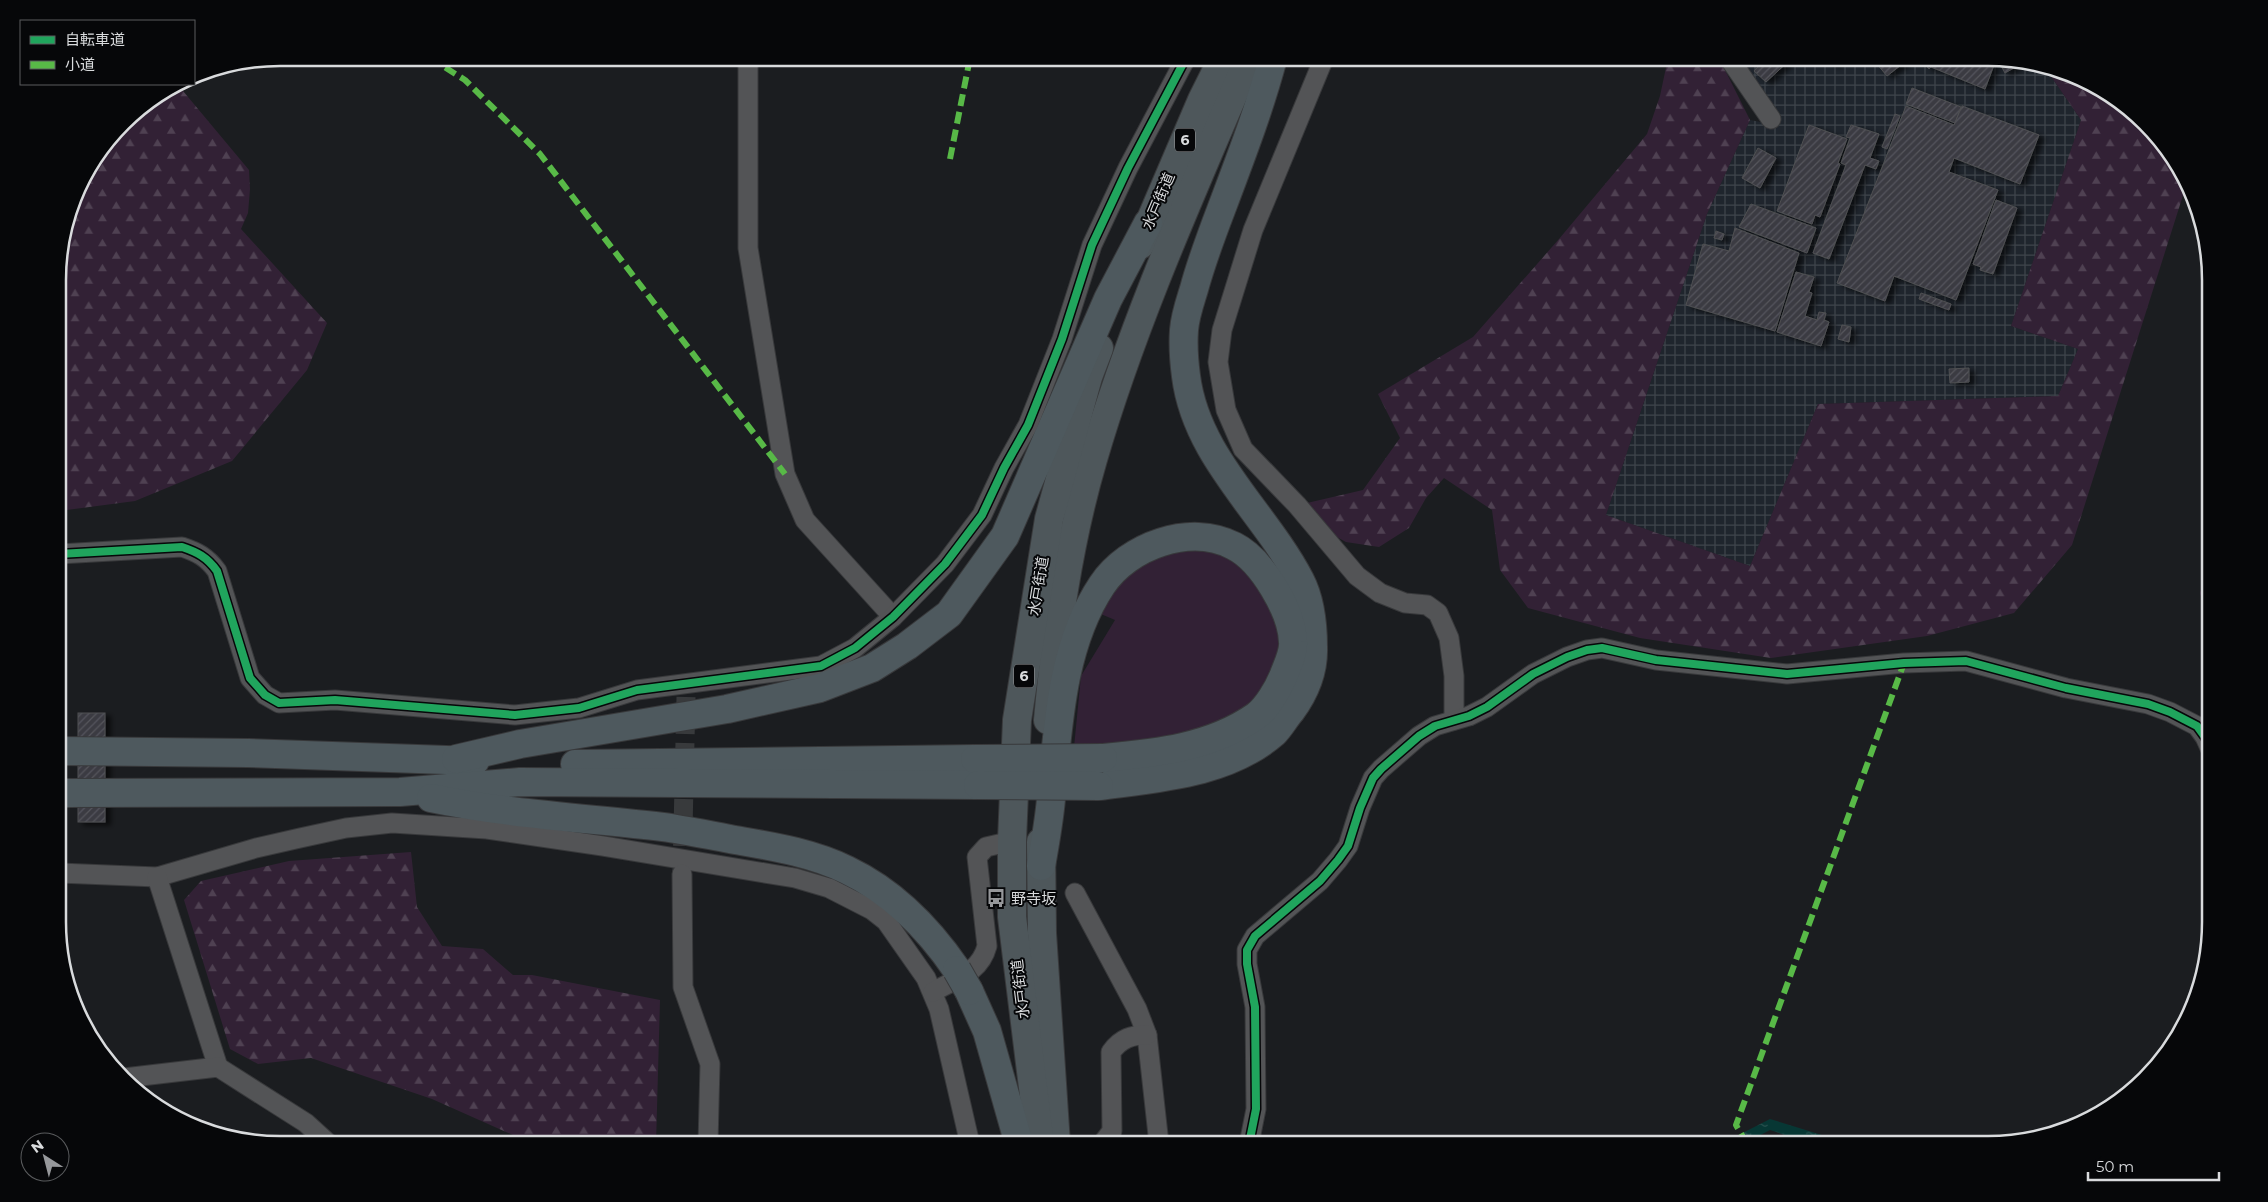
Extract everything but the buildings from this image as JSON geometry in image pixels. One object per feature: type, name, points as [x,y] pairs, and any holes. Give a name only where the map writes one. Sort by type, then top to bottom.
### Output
[{"type":"highway","name":"水戸街道","points":[[1039,1136],[1012,917],[1012,841],[1017,720],[1049,519],[1088,377],[1148,223],[1219,66]]},
{"type":"highway","name":"水戸街道","points":[[1055,1136],[1042,933],[1040,803],[1053,658],[1076,526],[1092,461],[1112,394],[1139,323],[1246,66]]},
{"type":"highway","points":[[66,751],[248,753],[456,759],[518,764],[977,772],[1099,786],[1207,768],[1248,751],[1275,732],[1296,704],[1310,679],[1313,632],[1301,582],[1267,528],[1220,463],[1204,435],[1186,377],[1184,329],[1205,249],[1259,107],[1272,66]]},
{"type":"highway","points":[[456,759],[520,744],[727,710],[820,688],[872,668],[907,646],[949,614],[1005,536],[1104,307],[1148,223]]},
{"type":"highway","points":[[66,793],[400,792],[520,782],[977,772],[1103,758],[1160,753],[1202,743],[1230,732],[1258,715],[1279,686],[1289,664],[1294,643],[1290,621],[1282,603],[1250,557],[1234,546],[1214,538],[1174,539],[1155,543],[1116,567],[1101,586],[1079,632],[1065,677],[1041,866]]},
{"type":"highway","points":[[400,792],[476,807],[665,828],[778,848],[846,869],[898,902],[927,930],[963,980],[986,1031],[1017,1136]]},
{"type":"street","points":[[748,66],[748,248],[785,474],[805,520],[892,617]]},
{"type":"street","points":[[66,554],[182,547],[199,553],[210,560],[217,571],[250,678],[265,695],[279,703],[335,700],[515,715],[579,708],[637,690],[687,690],[821,666],[854,648],[892,617],[945,564],[982,515],[1004,468],[1028,425],[1062,340],[1092,245],[1128,168],[1182,66]]},
{"type":"street","points":[[1321,66],[1253,230],[1222,330],[1218,362],[1226,410],[1243,449],[1308,518],[1357,576],[1380,593],[1405,603],[1427,605],[1438,613],[1449,638],[1454,676],[1454,720]]},
{"type":"street","points":[[1735,66],[1771,119]]},
{"type":"street","points":[[1251,1136],[1256,1109],[1255,1007],[1247,964],[1247,950],[1255,936],[1320,881],[1348,846],[1360,808],[1373,778],[1381,769],[1420,736],[1435,726],[1469,716],[1486,707],[1552,663],[1588,650],[1602,648],[1656,660],[1787,674],[1948,660],[1982,664],[2066,688],[2148,704],[2170,712],[2196,726],[2202,733]]},
{"type":"street","points":[[66,873],[157,877],[283,842],[346,828],[392,823],[487,829],[795,878],[828,888],[872,910],[886,921],[933,992],[939,1009],[968,1136]]},
{"type":"street","points":[[933,992],[974,970],[985,954],[987,946],[977,857],[986,847],[1012,841]]},
{"type":"street","points":[[682,874],[683,987],[710,1064],[708,1136]]},
{"type":"street","points":[[157,877],[218,1067]]},
{"type":"street","points":[[1075,893],[1138,1009],[1147,1034],[1158,1136]]},
{"type":"street","points":[[1110,1136],[1112,1131],[1112,1052],[1122,1040],[1133,1035],[1147,1034]]},
{"type":"street","points":[[133,1077],[218,1067],[306,1123],[320,1136]]},
{"type":"shaded area","points":[[1744,66],[1988,66],[2030,70],[2051,76],[2081,120],[2011,326],[2078,349],[2058,396],[1818,404],[1750,566],[1606,515],[1707,214],[1750,120],[1766,123],[1780,114]]},
{"type":"green space","points":[[1666,66],[1723,66],[1750,120],[1707,214],[1606,515],[1750,566],[1818,404],[2058,396],[2078,349],[2011,326],[2081,120],[2051,76],[2082,88],[2118,110],[2149,139],[2166,161],[2183,194],[2072,545],[2014,613],[1927,636],[1771,658],[1640,638],[1528,608],[1500,570],[1492,510],[1444,478],[1426,498],[1409,528],[1379,547],[1346,542],[1324,530],[1307,503],[1363,490],[1400,438],[1378,394],[1473,337],[1559,239],[1647,134],[1660,96]]},
{"type":"green space","points":[[182,90],[249,170],[248,213],[241,229],[327,323],[307,370],[232,461],[135,501],[66,510],[66,280],[68,252],[78,211],[88,186],[102,161],[119,139],[139,119],[161,102]]},
{"type":"green space","points":[[1209,549],[1232,558],[1250,573],[1276,611],[1280,641],[1279,660],[1263,693],[1236,719],[1200,735],[1074,747],[1081,676],[1115,620],[1096,612],[1118,583],[1143,564],[1157,557],[1172,553]]},
{"type":"green space","points":[[411,852],[417,907],[442,946],[483,949],[513,975],[532,975],[660,1000],[656,1136],[515,1136],[432,1099],[311,1058],[258,1064],[230,1049],[184,900],[201,881],[289,861]]},
{"type":"water","points":[[1770,1119],[1825,1136],[1788,1136],[1770,1130],[1758,1136],[1737,1136]]},
{"type":"tunnel","points":[[682,874],[686,697]]},
{"type":"marked path","points":[[443,66],[465,80],[540,154],[785,474]]},
{"type":"marked path","points":[[950,159],[968,66]]},
{"type":"marked path","points":[[1742,1136],[1736,1125],[1904,663]]},
{"type":"cycle path","points":[[66,554],[182,547],[201,556],[217,571],[250,678],[265,695],[279,703],[335,700],[515,715],[579,708],[637,690],[821,666],[855,648],[893,617],[945,564],[982,515],[1004,468],[1028,425],[1062,339],[1092,245],[1128,168],[1182,66]]},
{"type":"cycle path","points":[[1251,1136],[1256,1109],[1255,1007],[1247,964],[1247,950],[1255,936],[1320,881],[1338,860],[1348,846],[1360,808],[1373,778],[1381,769],[1419,736],[1435,726],[1469,716],[1487,707],[1533,674],[1567,657],[1587,650],[1602,648],[1656,660],[1787,674],[1904,663],[1966,661],[2066,688],[2148,704],[2170,712],[2197,726],[2202,733]]},
{"type":"place","name":"野寺坂","points":[[996,898]]}]
